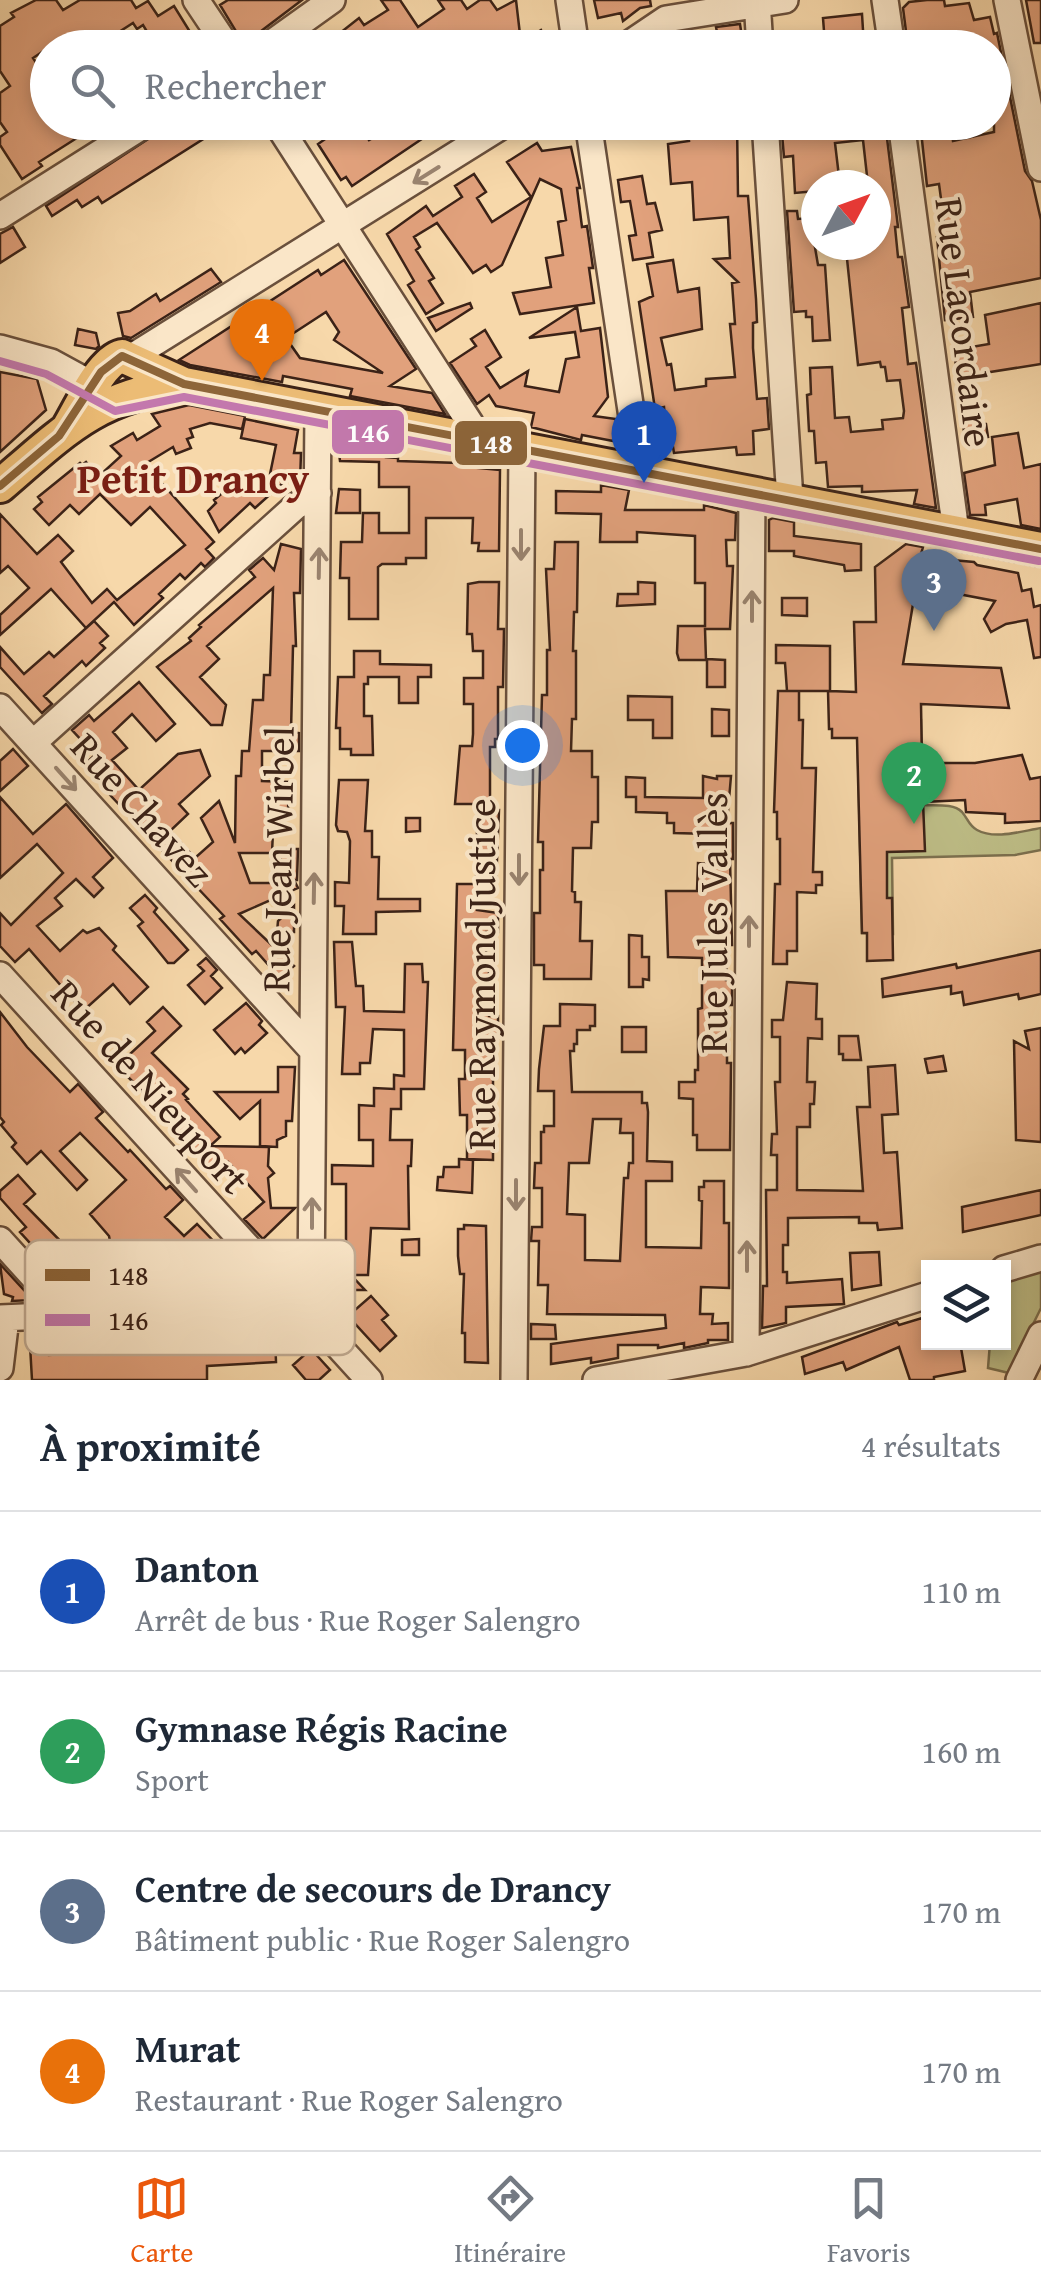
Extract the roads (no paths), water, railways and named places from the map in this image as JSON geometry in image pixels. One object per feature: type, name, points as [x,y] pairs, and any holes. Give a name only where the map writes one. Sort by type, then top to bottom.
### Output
[{"type":"main road","points":[[0,486],[125,377],[184,384],[477,439],[1041,550]]},
{"type":"street","points":[[196,0],[216,30]]},
{"type":"street","points":[[290,30],[332,0]]},
{"type":"street","points":[[568,0],[573,30]]},
{"type":"street","points":[[650,30],[666,19],[786,0]]},
{"type":"street","points":[[885,0],[889,30]]},
{"type":"street","points":[[1007,0],[1041,168]]},
{"type":"street","points":[[757,2],[759,30]]},
{"type":"street","points":[[0,216],[120,140]]},
{"type":"street","points":[[288,140],[477,439]]},
{"type":"street","points":[[0,348],[57,365],[125,377],[343,226],[479,140]]},
{"type":"street","points":[[591,140],[640,471]]},
{"type":"street","points":[[766,140],[790,499]]},
{"type":"street","name":"Rue Lacordaire","points":[[903,140],[956,532]]},
{"type":"street","points":[[57,365],[70,390],[68,428]]},
{"type":"street","name":"Rue Jean Wirbel","points":[[312,1240],[318,409]]},
{"type":"street","name":"Rue Raymond Justice","points":[[514,1380],[522,448]]},
{"type":"street","name":"Rue Jules Vallès","points":[[746,1354],[752,492]]},
{"type":"street","points":[[33,743],[296,506],[318,493]]},
{"type":"street","name":"Rue Chavez","points":[[0,707],[312,1050]]},
{"type":"street","name":"Rue de Nieuport","points":[[0,974],[239,1240]]},
{"type":"street","points":[[0,1240],[25,1268]]},
{"type":"street","points":[[1011,1267],[1041,1258]]},
{"type":"street","points":[[596,1380],[746,1354],[921,1297]]},
{"type":"street","points":[[0,1368],[3,1318]]},
{"type":"street","points":[[1018,1380],[1041,1336]]},
{"type":"street","name":"Rue de Nieuport","points":[[345,1355],[369,1380]]},
{"type":"place","name":"Murat","points":[[262,381]]},
{"type":"place","name":"Danton","points":[[644,483]]},
{"type":"place","name":"Centre de secours de Drancy","points":[[934,631]]},
{"type":"place","name":"Gymnase Régis Racine","points":[[914,824]]},
{"type":"district","name":"Petit Drancy","points":[[193,477]]}]
